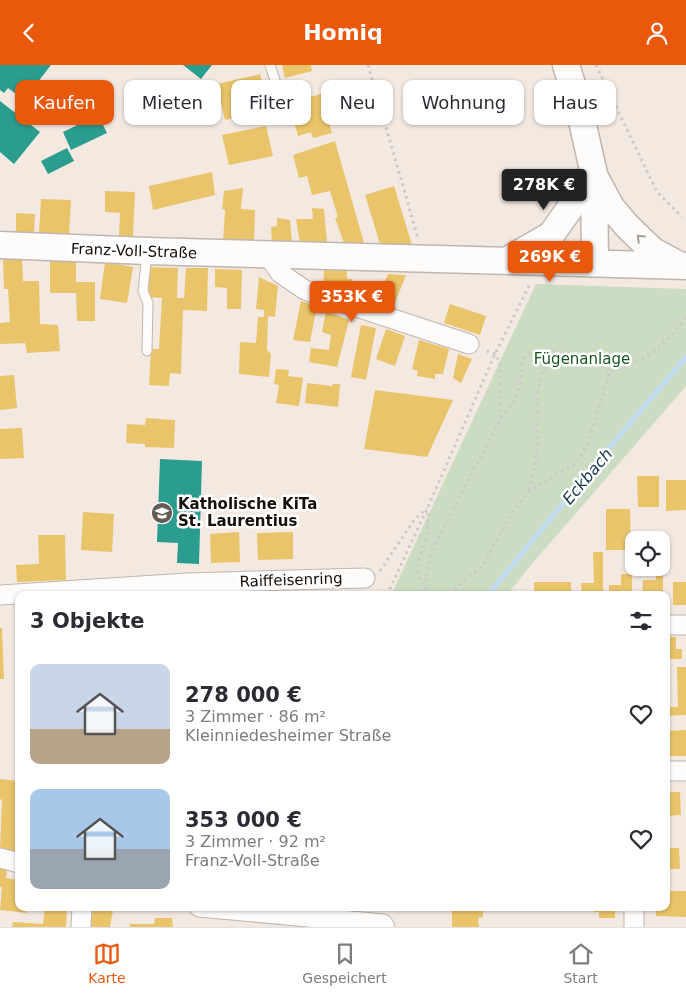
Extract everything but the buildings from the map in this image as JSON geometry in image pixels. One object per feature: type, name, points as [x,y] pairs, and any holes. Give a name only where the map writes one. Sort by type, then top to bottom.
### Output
[{"type":"main road","points":[[566,65],[578,103],[594,174],[595,263]]},
{"type":"main road","points":[[506,261],[551,235],[594,174]]},
{"type":"main road","points":[[594,174],[611,207],[627,225],[653,251],[683,265]]},
{"type":"main road","name":"Franz-Voll-Straße","points":[[0,245],[268,255],[683,265]]},
{"type":"street","points":[[268,255],[280,273],[305,290],[469,345]]},
{"type":"street","name":"Raiffeisenring","points":[[124,591],[365,578]]},
{"type":"street","name":"Raiffeisenring","points":[[0,595],[15,595]]},
{"type":"street","points":[[670,625],[686,625]]},
{"type":"street","points":[[670,771],[686,771]]},
{"type":"street","points":[[0,858],[15,862]]},
{"type":"street","points":[[81,927],[82,911]]},
{"type":"street","points":[[239,911],[360,923],[385,920]]},
{"type":"street","points":[[634,911],[634,927]]},
{"type":"lane","points":[[270,65],[275,80]]},
{"type":"lane","points":[[147,251],[143,291],[148,303],[148,351]]},
{"type":"path","points":[[368,65],[418,241]]},
{"type":"path","points":[[596,65],[657,192],[682,217]]},
{"type":"path","points":[[389,591],[496,353],[524,298]]},
{"type":"path","points":[[610,372],[626,367],[669,341],[686,316]]},
{"type":"path","points":[[427,591],[426,576],[432,550],[501,419],[516,398],[525,357],[539,349],[588,355],[604,364],[610,372]]},
{"type":"path","points":[[496,353],[500,362],[501,419]]},
{"type":"path","points":[[529,491],[535,467],[540,379],[547,363],[558,355],[565,353]]},
{"type":"path","points":[[454,591],[484,564],[510,516],[529,491],[578,462],[588,442],[610,372]]},
{"type":"path","points":[[365,578],[378,575],[414,520],[428,507]]},
{"type":"path","points":[[425,591],[419,579],[417,566],[427,531],[428,507]]},
{"type":"green space","name":"Fügenanlage","points":[[536,284],[686,289],[686,386],[510,591],[393,591]]},
{"type":"waterway","name":"Eckbach","points":[[491,591],[686,357]]},
{"type":"place","name":"Katholische KiTa St. Laurentius","points":[[162,513]]}]
